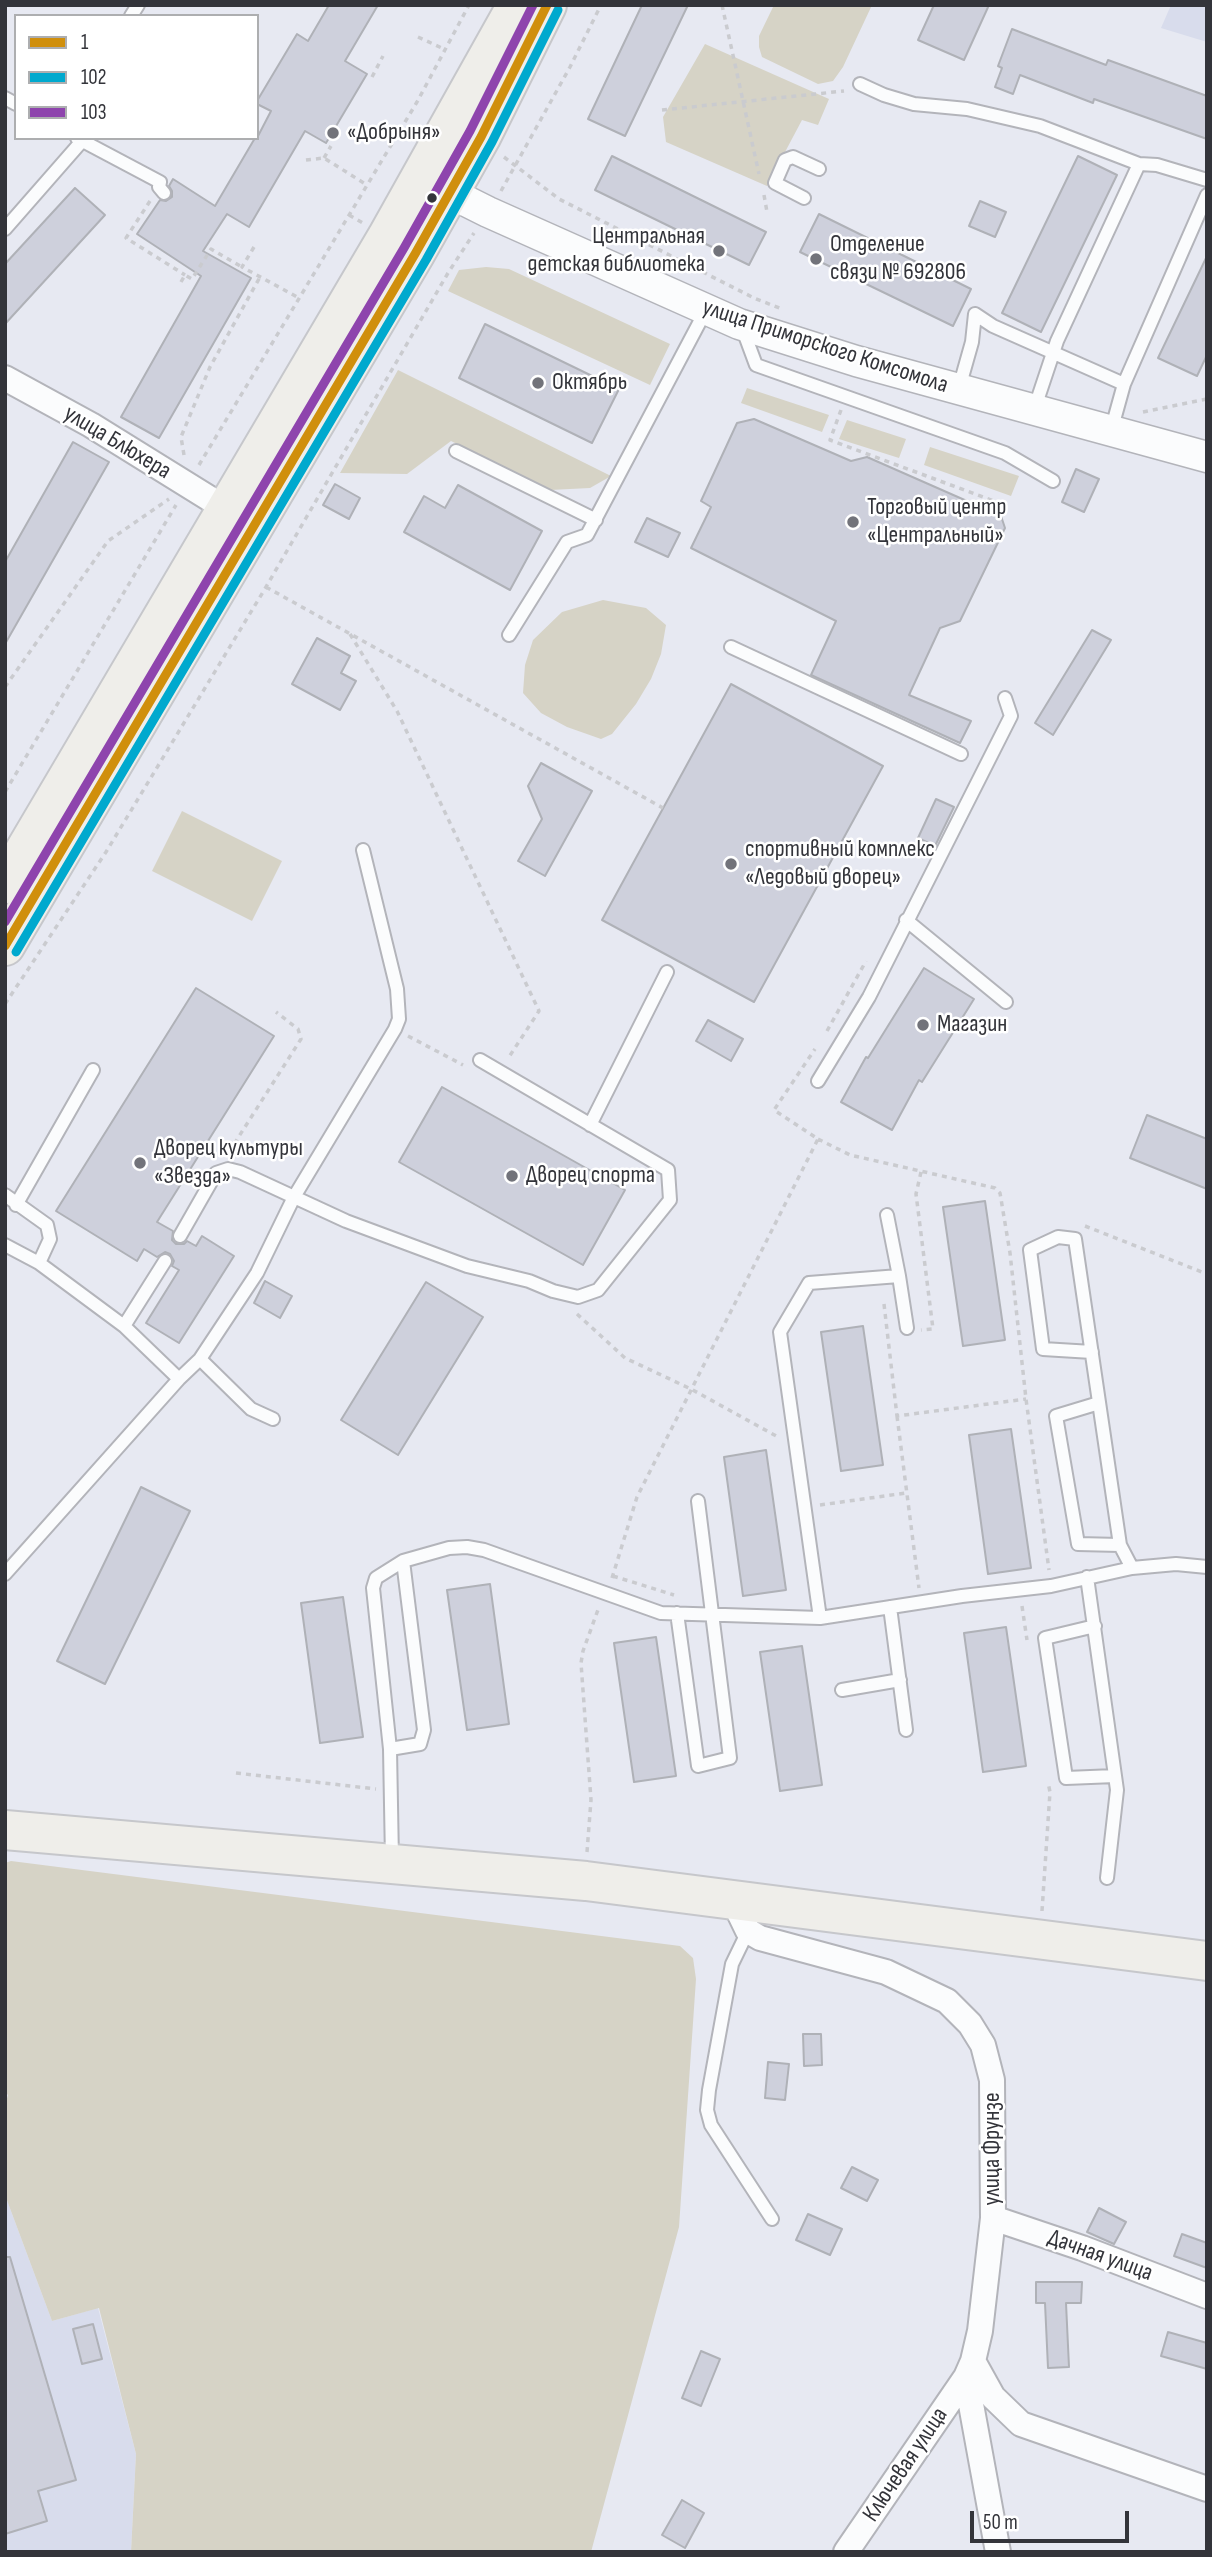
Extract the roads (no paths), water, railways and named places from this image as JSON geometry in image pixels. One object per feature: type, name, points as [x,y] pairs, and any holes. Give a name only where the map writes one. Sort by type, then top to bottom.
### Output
[{"type":"main road","points":[[5,946],[435,186],[517,5]]},
{"type":"main road","points":[[5,884],[228,510],[435,186],[481,137],[547,5]]},
{"type":"main road","points":[[5,1830],[586,1881],[740,1916],[1041,1938],[1207,1961]]},
{"type":"street","name":"улица Приморского Комсомола","points":[[435,186],[751,328],[856,362],[1034,411],[1114,421],[1207,457]]},
{"type":"street","name":"улица Блюхера","points":[[5,378],[90,425],[228,510]]},
{"type":"street","name":"улица Фрунзе","points":[[740,1916],[760,1938],[886,1972],[947,2001],[970,2024],[984,2045],[992,2080],[993,2218],[981,2330],[970,2369],[1000,2550]]},
{"type":"street","name":"Дачная улица","points":[[993,2218],[1082,2248],[1207,2296]]},
{"type":"street","points":[[970,2369],[993,2397],[1021,2424],[1207,2489]]},
{"type":"street","name":"Ключевая улица","points":[[846,2552],[970,2369]]},
{"type":"lane","points":[[860,84],[914,104],[967,109],[1040,126],[1139,164],[1157,164],[1207,180]]},
{"type":"lane","points":[[5,229],[79,140],[160,182],[162,190]]},
{"type":"lane","points":[[804,198],[775,183],[785,160],[793,157],[820,169]]},
{"type":"lane","points":[[1034,411],[1052,351],[1139,164]]},
{"type":"lane","points":[[1114,421],[1124,384],[1207,195]]},
{"type":"lane","points":[[509,635],[567,542],[587,535],[706,310]]},
{"type":"lane","points":[[958,390],[972,342],[975,314],[993,326],[1124,384]]},
{"type":"lane","points":[[751,328],[746,338],[756,365],[1005,453],[1053,481]]},
{"type":"lane","points":[[456,451],[596,520]]},
{"type":"lane","points":[[731,647],[961,754]]},
{"type":"lane","points":[[818,1081],[869,997],[1011,716],[1005,698]]},
{"type":"lane","points":[[5,1574],[179,1379],[200,1359],[257,1273],[294,1197],[399,1019],[397,989],[363,850]]},
{"type":"lane","points":[[906,920],[1006,1002]]},
{"type":"lane","points":[[590,1125],[667,972]]},
{"type":"lane","points":[[180,1236],[216,1173],[228,1169],[346,1221],[467,1266],[529,1281],[578,1297],[598,1290],[670,1200],[668,1170],[480,1060]]},
{"type":"lane","points":[[16,1205],[93,1070]]},
{"type":"lane","points":[[5,1195],[47,1225],[50,1239],[39,1263]]},
{"type":"lane","points":[[887,1215],[906,1331]]},
{"type":"lane","points":[[1092,1352],[1043,1349],[1030,1250],[1058,1237],[1075,1239],[1092,1352],[1119,1545],[1132,1568]]},
{"type":"lane","points":[[5,1245],[39,1263],[124,1326],[179,1379]]},
{"type":"lane","points":[[124,1326],[164,1261]]},
{"type":"lane","points":[[820,1618],[780,1332],[808,1283],[899,1276]]},
{"type":"lane","points":[[200,1359],[251,1409],[273,1419]]},
{"type":"lane","points":[[1099,1403],[1056,1416],[1078,1544],[1119,1545]]},
{"type":"lane","points":[[677,1614],[698,1766],[730,1758],[698,1501]]},
{"type":"lane","points":[[392,1866],[390,1749],[373,1588],[376,1578],[403,1561],[449,1548],[467,1547],[484,1550],[604,1595],[661,1613],[820,1618],[1051,1586],[1132,1568],[1176,1564],[1207,1567]]},
{"type":"lane","points":[[390,1749],[420,1744],[424,1730],[403,1561]]},
{"type":"lane","points":[[1087,1577],[1117,1790],[1108,1878]]},
{"type":"lane","points":[[890,1607],[906,1730]]},
{"type":"lane","points":[[1095,1626],[1045,1638],[1066,1778],[1115,1776]]},
{"type":"lane","points":[[842,1690],[900,1680]]},
{"type":"lane","points":[[740,1916],[707,2110],[711,2125],[772,2219]]},
{"type":"place","name":"«Добрыня»","points":[[333,133]]},
{"type":"place","name":"Центральная детская библиотека","points":[[719,251]]},
{"type":"place","name":"Отделение связи № 692806","points":[[816,259]]},
{"type":"place","name":"Октябрь","points":[[538,383]]},
{"type":"place","name":"Торговый центр «Центральный»","points":[[853,522]]},
{"type":"place","name":"спортивный комплекс «Ледовый дворец»","points":[[731,864]]},
{"type":"place","name":"Магазин","points":[[923,1025]]},
{"type":"place","name":"Дворец культуры «Звезда»","points":[[140,1163]]},
{"type":"place","name":"Дворец спорта","points":[[512,1176]]}]
